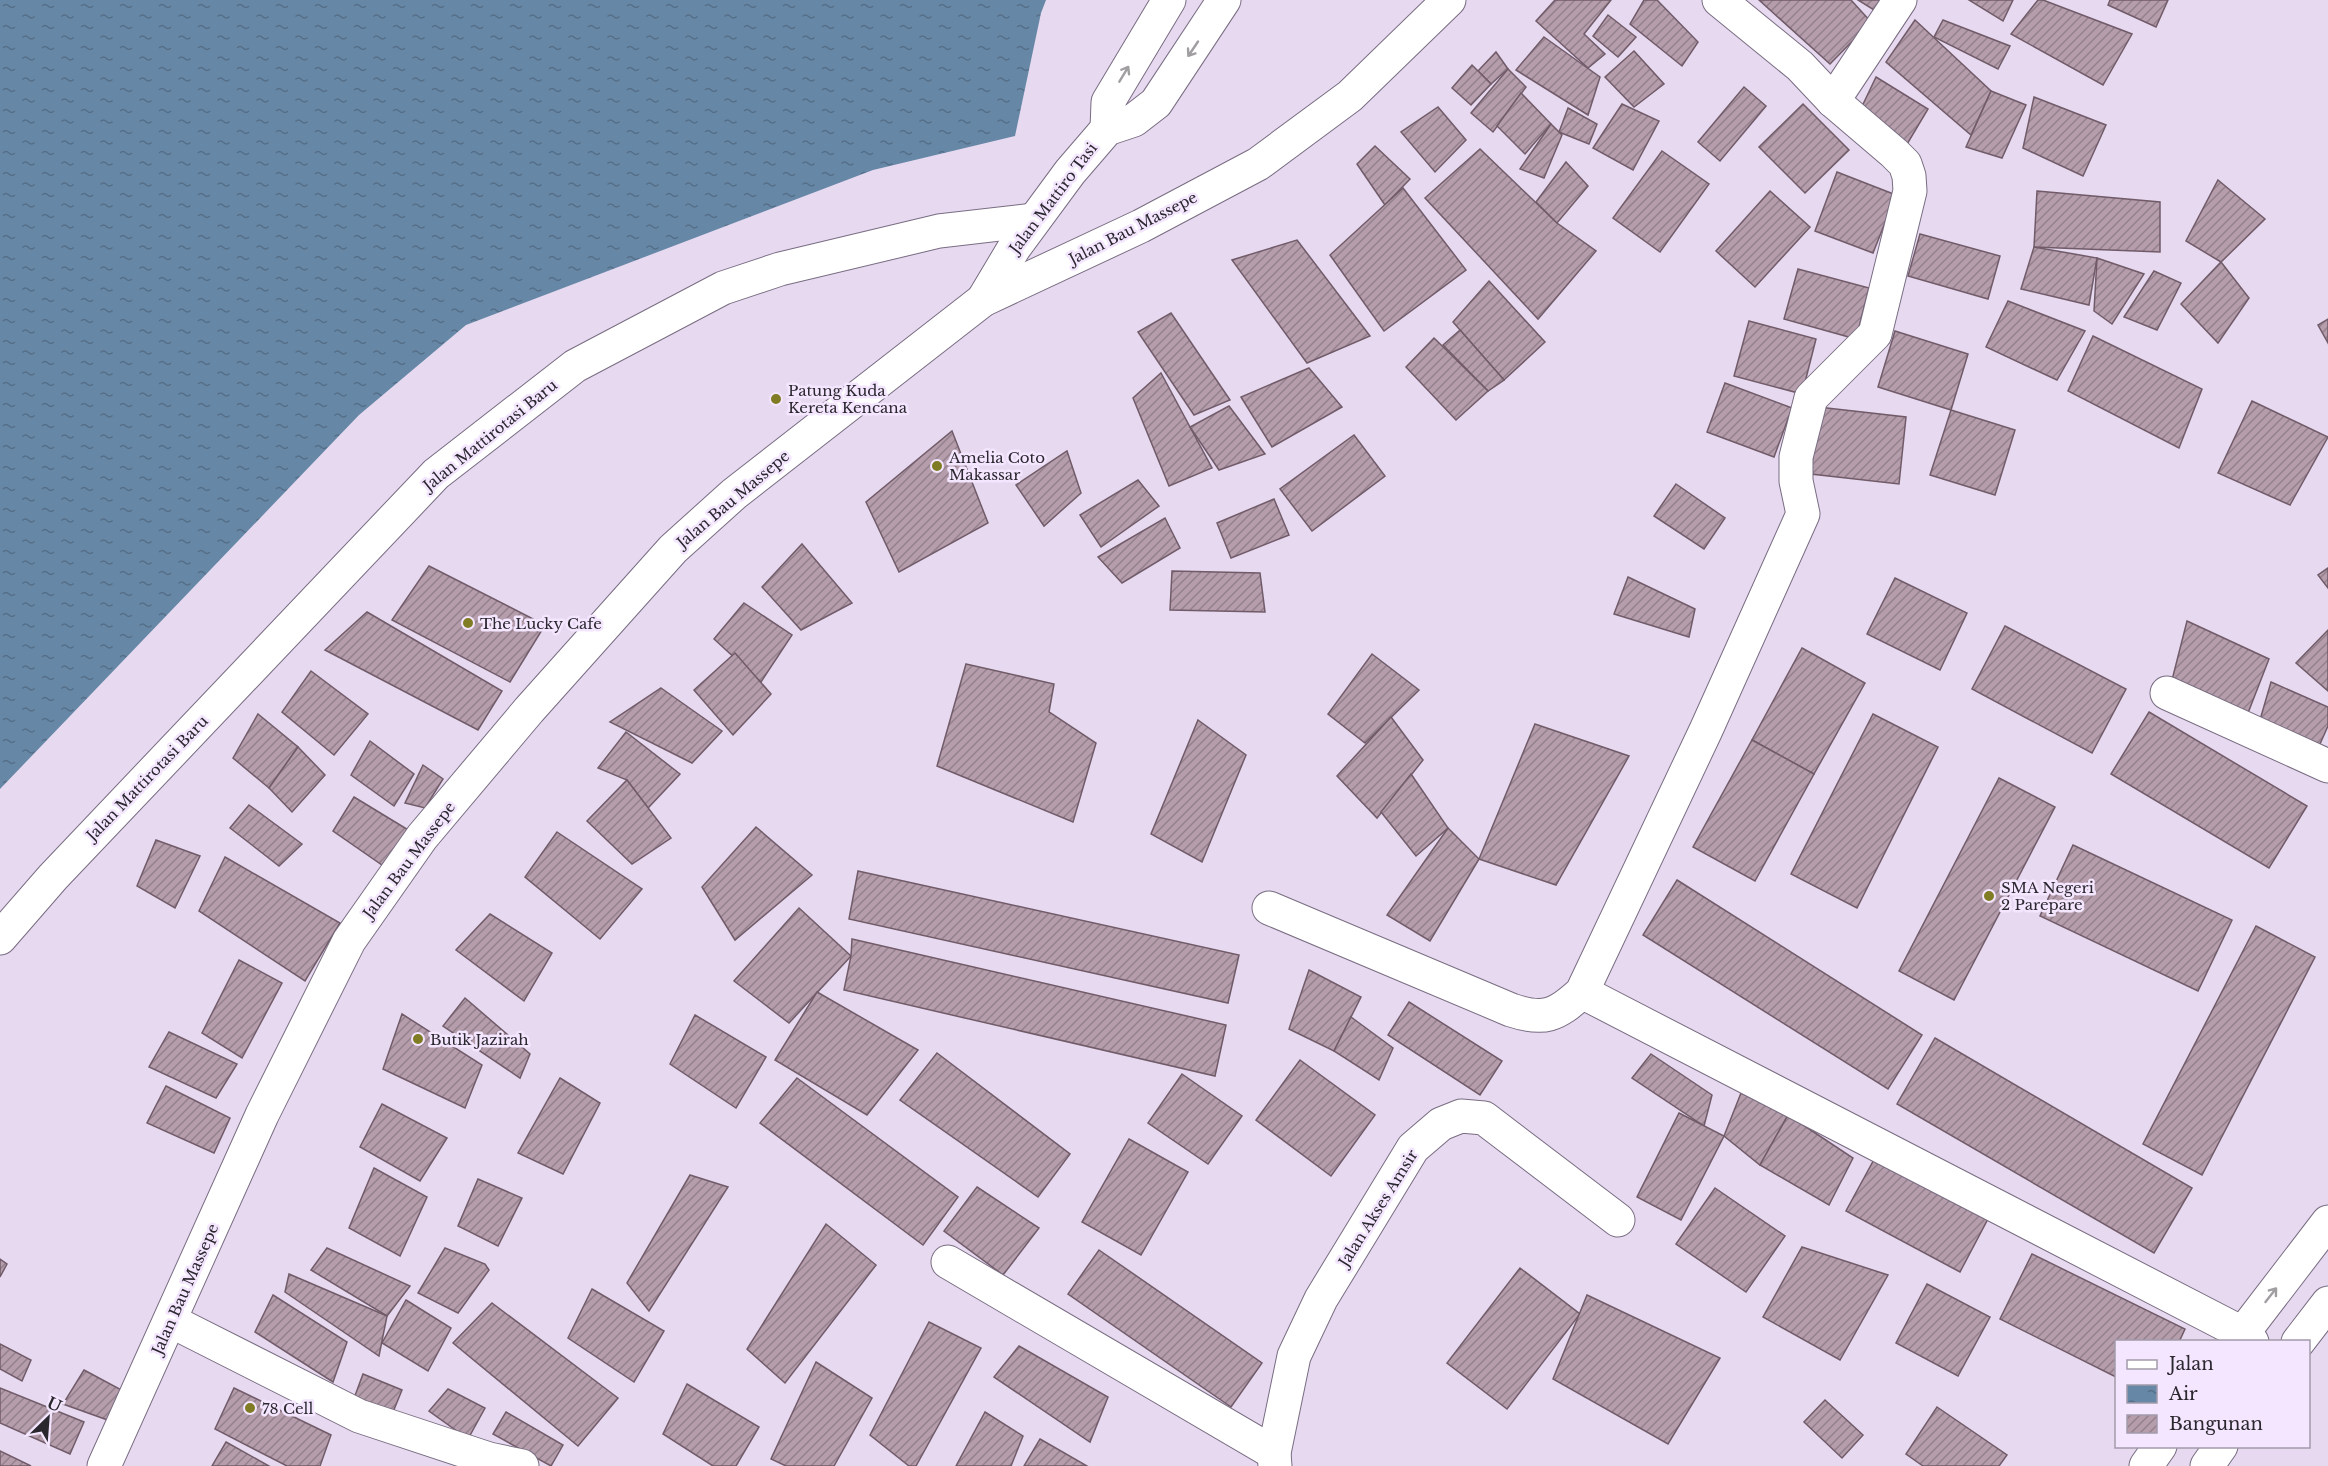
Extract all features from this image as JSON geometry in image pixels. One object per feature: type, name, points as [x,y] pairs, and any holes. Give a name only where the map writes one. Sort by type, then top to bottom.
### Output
[{"type":"main road","name":"Jalan Mattiro Tasi","points":[[1107,129],[1108,102],[1169,0]]},
{"type":"main road","name":"Jalan Mattiro Tasi","points":[[984,300],[1034,220],[1070,172],[1107,129],[1134,120],[1156,102],[1224,0]]},
{"type":"main road","name":"Jalan Bau Massepe","points":[[104,1466],[262,1115],[349,941],[422,837],[529,710],[673,549],[734,494],[984,300],[1140,226],[1258,164],[1350,96],[1449,0]]},
{"type":"main road","points":[[1269,908],[1510,1010],[1532,1017],[1550,1014],[1568,1005],[1582,992],[1706,730],[1803,514],[1796,481],[1796,457],[1811,398],[1875,334],[1910,191],[1905,164],[1833,101],[1800,66],[1719,0]]},
{"type":"main road","points":[[1833,101],[1900,0]]},
{"type":"main road","name":"Jalan Mattirotasi Baru","points":[[0,939],[53,877],[436,474],[575,366],[723,288],[780,269],[939,231],[1034,220]]},
{"type":"main road","points":[[2167,693],[2328,766]]},
{"type":"main road","points":[[1582,992],[2243,1339],[2328,1222]]},
{"type":"main road","name":"Jalan Akses Amsir","points":[[1274,1459],[1294,1356],[1321,1299],[1413,1148],[1441,1124],[1461,1116],[1484,1118],[1618,1220]]},
{"type":"main road","points":[[948,1262],[1274,1459]]},
{"type":"main road","points":[[2299,1340],[2328,1303]]},
{"type":"main road","points":[[171,1321],[359,1416],[489,1459],[522,1466]]},
{"type":"main road","points":[[2146,1466],[2159,1448]]},
{"type":"main road","points":[[2207,1466],[2220,1448]]},
{"type":"water","points":[[0,0],[1046,0],[1041,13],[1015,136],[873,170],[466,325],[359,415],[0,789]]},
{"type":"building","points":[[1555,0],[1611,0],[1584,34],[1605,54],[1588,68],[1536,21]]},
{"type":"building","points":[[1644,0],[1657,0],[1698,42],[1682,66],[1630,24]]},
{"type":"building","points":[[1759,0],[1851,0],[1871,22],[1830,64]]},
{"type":"building","points":[[1858,0],[1890,0],[1882,15]]},
{"type":"building","points":[[1969,0],[2013,0],[2003,21]]},
{"type":"building","points":[[2038,0],[2132,34],[2103,85],[2011,34]]},
{"type":"building","points":[[2110,0],[2168,0],[2156,27],[2108,5]]},
{"type":"building","points":[[1608,15],[1636,37],[1618,57],[1593,36]]},
{"type":"building","points":[[1915,20],[1991,91],[1971,135],[1886,62]]},
{"type":"building","points":[[1943,20],[2010,46],[1998,69],[1934,37]]},
{"type":"building","points":[[1544,37],[1600,77],[1588,115],[1516,70]]},
{"type":"building","points":[[1634,51],[1664,84],[1634,107],[1605,77]]},
{"type":"building","points":[[1496,52],[1508,69],[1491,84],[1478,71]]},
{"type":"building","points":[[1472,65],[1491,84],[1471,105],[1452,88]]},
{"type":"building","points":[[1508,69],[1526,87],[1493,132],[1471,113]]},
{"type":"building","points":[[1876,77],[1928,109],[1903,151],[1856,119]]},
{"type":"building","points":[[1744,87],[1766,106],[1720,161],[1698,142]]},
{"type":"building","points":[[1991,91],[2026,105],[2002,158],[1966,147]]},
{"type":"building","points":[[1521,93],[1551,124],[1525,154],[1497,126]]},
{"type":"building","points":[[2034,97],[2106,125],[2083,176],[2023,148]]},
{"type":"building","points":[[1622,104],[1659,121],[1633,170],[1593,148]]},
{"type":"building","points":[[1803,104],[1849,150],[1805,193],[1759,147]]},
{"type":"building","points":[[1438,107],[1466,140],[1435,172],[1401,132]]},
{"type":"building","points":[[1568,108],[1597,124],[1589,144],[1559,132]]},
{"type":"building","points":[[1551,124],[1562,135],[1544,178],[1520,169]]},
{"type":"building","points":[[1375,146],[1410,179],[1385,205],[1357,164]]},
{"type":"building","points":[[1480,149],[1557,223],[1596,251],[1538,319],[1425,198]]},
{"type":"building","points":[[1662,151],[1709,184],[1660,252],[1613,218]]},
{"type":"building","points":[[1566,162],[1588,186],[1557,223],[1536,202]]},
{"type":"building","points":[[1837,172],[1896,195],[1873,253],[1815,231]]},
{"type":"building","points":[[2218,180],[2265,219],[2221,262],[2186,241]]},
{"type":"building","points":[[1403,188],[1466,270],[1384,331],[1330,255]]},
{"type":"building","points":[[1770,191],[1810,227],[1755,287],[1716,251]]},
{"type":"building","points":[[2037,191],[2160,202],[2160,252],[2034,247]]},
{"type":"building","points":[[1920,234],[2000,256],[1988,299],[1908,276]]},
{"type":"building","points":[[1297,240],[1370,336],[1307,363],[1232,260]]},
{"type":"building","points":[[2034,247],[2097,258],[2089,305],[2021,289]]},
{"type":"building","points":[[2097,258],[2144,274],[2112,324],[2094,311]]},
{"type":"building","points":[[2221,262],[2249,298],[2218,343],[2181,304]]},
{"type":"building","points":[[1798,269],[1869,288],[1856,339],[1784,319]]},
{"type":"building","points":[[2154,271],[2181,283],[2157,330],[2124,317]]},
{"type":"building","points":[[1489,281],[1545,342],[1504,380],[1453,322]]},
{"type":"building","points":[[2008,301],[2085,331],[2057,380],[1986,347]]},
{"type":"building","points":[[1171,313],[1230,400],[1194,415],[1138,332]]},
{"type":"building","points":[[2328,319],[2328,343],[2318,325]]},
{"type":"building","points":[[1749,321],[1816,339],[1802,394],[1734,376]]},
{"type":"building","points":[[1460,330],[1504,380],[1488,391],[1443,345]]},
{"type":"building","points":[[1895,331],[1968,354],[1951,410],[1878,387]]},
{"type":"building","points":[[2093,336],[2202,389],[2179,448],[2068,391]]},
{"type":"building","points":[[1434,338],[1488,391],[1456,420],[1406,367]]},
{"type":"building","points":[[1309,368],[1342,407],[1272,447],[1241,397]]},
{"type":"building","points":[[1161,373],[1212,468],[1169,486],[1133,398]]},
{"type":"building","points":[[1725,383],[1792,408],[1774,457],[1707,432]]},
{"type":"building","points":[[2252,401],[2328,437],[2290,505],[2218,473]]},
{"type":"building","points":[[1229,406],[1265,454],[1219,470],[1190,427]]},
{"type":"building","points":[[1818,407],[1906,417],[1899,484],[1811,474]]},
{"type":"building","points":[[1951,410],[2015,430],[1995,495],[1930,475]]},
{"type":"building","name":"Amelia Coto Makassar","points":[[952,431],[988,523],[899,572],[866,502]]},
{"type":"building","points":[[1354,435],[1385,476],[1312,531],[1280,489]]},
{"type":"building","points":[[1067,451],[1081,493],[1044,526],[1016,485]]},
{"type":"building","points":[[1138,480],[1159,506],[1101,547],[1080,515]]},
{"type":"building","points":[[1676,484],[1725,518],[1704,549],[1654,516]]},
{"type":"building","points":[[1274,499],[1289,535],[1231,558],[1217,523]]},
{"type":"building","points":[[1165,518],[1180,548],[1122,583],[1098,557]]},
{"type":"building","points":[[802,544],[852,603],[801,630],[762,587]]},
{"type":"building","name":"The Lucky Cafe","points":[[429,566],[545,625],[510,682],[392,620]]},
{"type":"building","points":[[2328,568],[2328,588],[2318,575]]},
{"type":"building","points":[[1172,571],[1260,573],[1265,612],[1170,610]]},
{"type":"building","points":[[1628,577],[1695,609],[1689,637],[1614,614]]},
{"type":"building","points":[[1895,578],[1967,613],[1940,670],[1867,634]]},
{"type":"building","points":[[744,603],[792,635],[761,682],[714,639]]},
{"type":"building","points":[[367,612],[502,691],[478,730],[325,650]]},
{"type":"building","points":[[2187,621],[2269,659],[2248,713],[2172,680]]},
{"type":"building","points":[[2005,626],[2126,689],[2092,753],[1972,689]]},
{"type":"building","points":[[2328,630],[2328,691],[2296,663]]},
{"type":"building","points":[[1802,648],[1865,683],[1814,774],[1752,740]]},
{"type":"building","points":[[735,653],[771,694],[733,735],[694,690]]},
{"type":"building","points":[[1372,654],[1419,690],[1365,743],[1328,714]]},
{"type":"building","points":[[966,664],[1054,684],[1049,712],[1096,743],[1073,822],[937,766]]},
{"type":"building","points":[[311,671],[368,714],[334,755],[282,712]]},
{"type":"building","points":[[2271,682],[2328,707],[2328,726],[2316,753],[2260,720]]},
{"type":"building","points":[[661,688],[722,731],[692,763],[610,722]]},
{"type":"building","points":[[2149,712],[2307,806],[2269,868],[2111,774]]},
{"type":"building","points":[[258,714],[298,747],[269,788],[233,758]]},
{"type":"building","points":[[1873,714],[1938,747],[1857,908],[1791,874]]},
{"type":"building","points":[[1391,717],[1423,760],[1377,818],[1337,776]]},
{"type":"building","points":[[1198,720],[1246,755],[1202,862],[1151,834]]},
{"type":"building","points":[[1535,724],[1629,756],[1556,885],[1479,859]]},
{"type":"building","points":[[626,732],[680,774],[648,808],[627,780],[598,768]]},
{"type":"building","points":[[1752,740],[1814,774],[1755,881],[1693,847]]},
{"type":"building","points":[[370,741],[414,774],[394,806],[351,775]]},
{"type":"building","points":[[298,747],[325,775],[292,812],[269,788]]},
{"type":"building","points":[[423,765],[443,779],[425,808],[405,803]]},
{"type":"building","points":[[1411,774],[1448,828],[1416,856],[1381,812]]},
{"type":"building","points":[[1999,778],[2055,807],[1954,1000],[1899,971]]},
{"type":"building","points":[[627,780],[671,838],[632,864],[587,821]]},
{"type":"building","points":[[354,797],[410,831],[382,865],[333,831]]},
{"type":"building","points":[[249,805],[302,844],[279,866],[230,828]]},
{"type":"building","points":[[756,827],[812,875],[735,940],[702,887]]},
{"type":"building","points":[[1448,828],[1479,859],[1430,941],[1387,915]]},
{"type":"building","points":[[557,832],[642,889],[600,939],[525,877]]},
{"type":"building","points":[[156,840],[200,856],[175,908],[137,886]]},
{"type":"building","points":[[2073,845],[2232,920],[2198,991],[2040,916]]},
{"type":"building","points":[[225,857],[340,923],[305,981],[199,911]]},
{"type":"building","points":[[858,871],[1239,955],[1228,1003],[849,919]]},
{"type":"building","points":[[1677,880],[1922,1035],[1888,1089],[1643,935]]},
{"type":"building","points":[[799,908],[851,956],[789,1023],[734,981]]},
{"type":"building","points":[[490,914],[552,953],[524,1001],[456,950]]},
{"type":"building","points":[[2256,926],[2315,957],[2202,1175],[2143,1144]]},
{"type":"building","points":[[852,939],[1226,1025],[1215,1076],[844,990]]},
{"type":"building","points":[[239,960],[282,983],[242,1058],[202,1033]]},
{"type":"building","points":[[1309,970],[1361,997],[1334,1051],[1289,1029]]},
{"type":"building","points":[[817,992],[918,1050],[867,1115],[775,1060]]},
{"type":"building","points":[[465,998],[530,1054],[520,1078],[443,1026]]},
{"type":"building","points":[[1409,1002],[1502,1061],[1480,1095],[1388,1035]]},
{"type":"building","name":"Butik Jazirah","points":[[402,1014],[482,1065],[465,1108],[383,1069]]},
{"type":"building","points":[[695,1015],[766,1057],[736,1108],[670,1064]]},
{"type":"building","points":[[1351,1017],[1393,1048],[1379,1080],[1334,1051]]},
{"type":"building","points":[[169,1032],[237,1064],[216,1098],[149,1067]]},
{"type":"building","points":[[1935,1038],[2192,1188],[2154,1253],[1897,1104]]},
{"type":"building","points":[[937,1053],[1070,1154],[1038,1197],[900,1100]]},
{"type":"building","points":[[1651,1054],[1712,1095],[1704,1126],[1632,1078]]},
{"type":"building","points":[[1300,1060],[1375,1115],[1331,1176],[1256,1120]]},
{"type":"building","points":[[1182,1074],[1242,1116],[1208,1164],[1148,1123]]},
{"type":"building","points":[[560,1078],[600,1103],[563,1174],[518,1153]]},
{"type":"building","points":[[797,1078],[958,1197],[923,1245],[760,1123]]},
{"type":"building","points":[[166,1086],[230,1118],[214,1153],[147,1123]]},
{"type":"building","points":[[1741,1093],[1788,1115],[1760,1165],[1724,1136]]},
{"type":"building","points":[[382,1104],[447,1138],[420,1181],[360,1147]]},
{"type":"building","points":[[1679,1113],[1724,1136],[1681,1220],[1637,1197]]},
{"type":"building","points":[[1788,1115],[1853,1158],[1829,1205],[1760,1165]]},
{"type":"building","points":[[1129,1139],[1188,1172],[1141,1255],[1082,1222]]},
{"type":"building","points":[[1877,1154],[1990,1215],[1960,1272],[1846,1211]]},
{"type":"building","points":[[374,1168],[427,1197],[400,1256],[349,1228]]},
{"type":"building","points":[[690,1175],[728,1187],[649,1311],[627,1283]]},
{"type":"building","points":[[478,1179],[522,1198],[498,1246],[458,1226]]},
{"type":"building","points":[[977,1187],[1039,1228],[1003,1275],[944,1231]]},
{"type":"building","points":[[1715,1188],[1785,1236],[1746,1292],[1676,1244]]},
{"type":"building","points":[[826,1224],[876,1265],[785,1383],[747,1349]]},
{"type":"building","points":[[1802,1247],[1888,1275],[1840,1360],[1763,1317]]},
{"type":"building","points":[[327,1248],[410,1286],[387,1316],[311,1270]]},
{"type":"building","points":[[445,1248],[485,1264],[489,1270],[458,1313],[418,1293]]},
{"type":"building","points":[[1099,1250],[1262,1363],[1231,1407],[1068,1294]]},
{"type":"building","points":[[2032,1254],[2185,1329],[2180,1340],[2115,1340],[2115,1376],[2000,1319]]},
{"type":"building","points":[[0,1259],[7,1264],[0,1277]]},
{"type":"building","points":[[1520,1268],[1580,1314],[1507,1409],[1447,1363]]},
{"type":"building","points":[[289,1274],[387,1316],[379,1356],[285,1292]]},
{"type":"building","points":[[1927,1284],[1990,1317],[1958,1376],[1896,1343]]},
{"type":"building","points":[[592,1289],[664,1331],[634,1382],[568,1338]]},
{"type":"building","points":[[273,1295],[347,1342],[333,1382],[255,1332]]},
{"type":"building","points":[[1587,1295],[1720,1358],[1668,1444],[1553,1379]]},
{"type":"building","points":[[406,1300],[451,1328],[428,1371],[382,1343]]},
{"type":"building","points":[[492,1303],[618,1398],[578,1446],[453,1343]]},
{"type":"building","points":[[929,1322],[981,1348],[916,1466],[909,1466],[870,1435]]},
{"type":"building","points":[[0,1344],[31,1360],[22,1381],[0,1369]]},
{"type":"building","points":[[1019,1346],[1108,1397],[1090,1442],[994,1377]]},
{"type":"building","points":[[816,1362],[872,1398],[834,1466],[786,1466],[771,1459]]},
{"type":"building","points":[[84,1370],[129,1394],[116,1423],[63,1404]]},
{"type":"building","points":[[363,1374],[402,1390],[391,1417],[353,1401]]},
{"type":"building","points":[[687,1384],[759,1427],[736,1466],[713,1466],[663,1434]]},
{"type":"building","points":[[0,1388],[84,1422],[70,1454],[0,1423]]},
{"type":"building","name":"78 Cell","points":[[234,1388],[331,1435],[320,1466],[287,1466],[215,1429]]},
{"type":"building","points":[[448,1389],[485,1408],[468,1439],[429,1411]]},
{"type":"building","points":[[1825,1400],[1863,1435],[1842,1458],[1804,1422]]},
{"type":"building","points":[[1937,1407],[2007,1455],[1999,1466],[1923,1466],[1906,1454]]},
{"type":"building","points":[[506,1412],[563,1445],[551,1466],[493,1434]]},
{"type":"building","points":[[985,1412],[1023,1436],[1011,1466],[956,1466]]},
{"type":"building","points":[[1040,1439],[1087,1466],[1024,1466]]},
{"type":"building","points":[[226,1442],[269,1466],[212,1466]]},
{"type":"building","points":[[0,1451],[31,1466],[0,1466]]},
{"type":"place","name":"Patung Kuda Kereta Kencana","points":[[776,399]]},
{"type":"place","name":"Amelia Coto Makassar","points":[[937,466]]},
{"type":"place","name":"The Lucky Cafe","points":[[468,623]]},
{"type":"place","name":"SMA Negeri 2 Parepare","points":[[1989,896]]},
{"type":"place","name":"Butik Jazirah","points":[[418,1039]]},
{"type":"place","name":"78 Cell","points":[[250,1408]]}]
